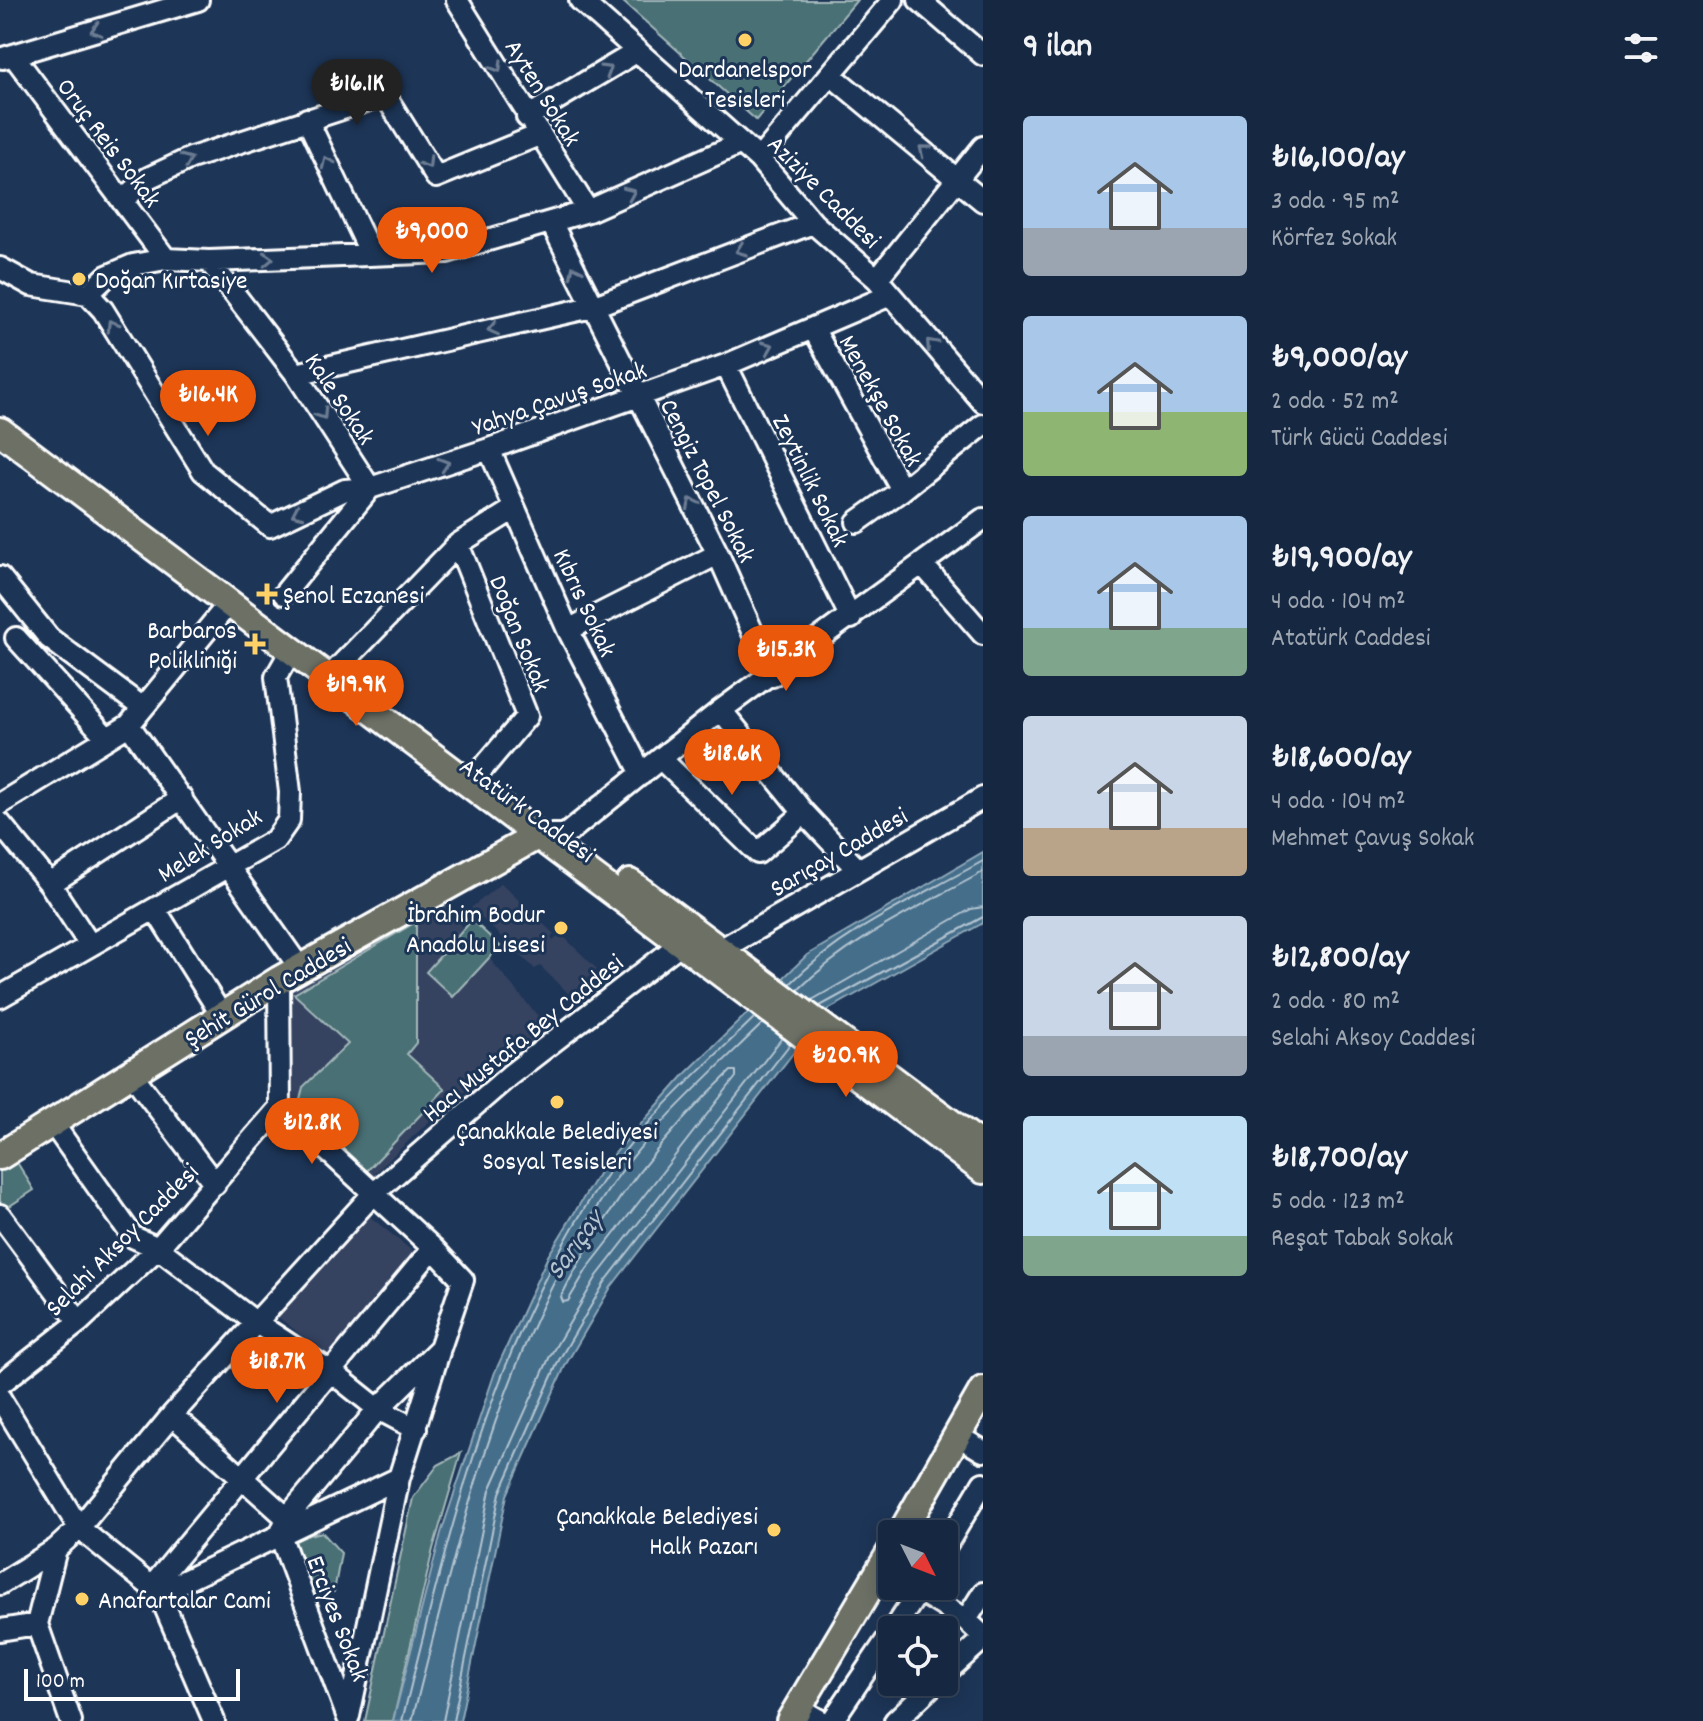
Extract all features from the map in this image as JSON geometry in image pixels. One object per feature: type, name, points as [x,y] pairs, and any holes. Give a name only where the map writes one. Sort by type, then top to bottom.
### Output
[{"type":"main road","name":"Atatürk Caddesi","points":[[0,411],[478,774],[680,944],[745,981]]},
{"type":"main road","name":"Atatürk Caddesi","points":[[0,431],[292,649],[552,835],[720,950],[745,981]]},
{"type":"main road","name":"Şehit Gürol Caddesi","points":[[0,1156],[221,1014],[552,835]]},
{"type":"main road","points":[[745,981],[983,1147]]},
{"type":"main road","points":[[745,981],[983,1170]]},
{"type":"main road","points":[[912,1520],[970,1443],[983,1390]]},
{"type":"main road","points":[[923,1520],[983,1417]]},
{"type":"main road","points":[[809,1718],[887,1600]]},
{"type":"street","points":[[6,57],[198,0]]},
{"type":"street","name":"Ayten Sokak","points":[[457,0],[588,211]]},
{"type":"street","name":"Aziziye Caddesi","points":[[580,0],[741,143],[764,154]]},
{"type":"street","name":"Aziziye Caddesi","points":[[596,0],[764,154],[813,223],[882,287],[983,402]]},
{"type":"street","points":[[764,154],[893,0]]},
{"type":"street","points":[[919,0],[983,55]]},
{"type":"street","points":[[527,117],[638,51]]},
{"type":"street","name":"Oruç Reis Sokak","points":[[6,57],[166,259]]},
{"type":"street","points":[[831,75],[959,177],[983,201]]},
{"type":"street","points":[[122,201],[148,178],[191,158],[385,95],[436,177],[539,135]]},
{"type":"street","points":[[307,119],[371,254]]},
{"type":"street","points":[[0,285],[31,285],[88,294],[107,276],[133,265],[166,259],[209,261],[447,252],[552,224],[588,211],[741,143]]},
{"type":"street","points":[[882,287],[983,147]]},
{"type":"street","points":[[296,374],[592,307],[813,223]]},
{"type":"street","name":"Cengiz Topel Sokak","points":[[552,224],[718,554],[772,676]]},
{"type":"street","name":"Kale Sokak","points":[[209,261],[296,374],[370,488]]},
{"type":"street","points":[[0,268],[31,285]]},
{"type":"street","name":"Yahya Çavuş Sokak","points":[[88,294],[103,310],[203,471],[270,526],[345,490],[370,488],[489,449],[726,365],[813,328],[882,287]]},
{"type":"street","name":"Menekşe Sokak","points":[[813,328],[902,490],[983,425]]},
{"type":"street","name":"Zeytinlik Sokak","points":[[726,365],[851,618]]},
{"type":"street","points":[[967,385],[983,371]]},
{"type":"street","name":"Kıbrıs Sokak","points":[[489,449],[568,630],[642,774]]},
{"type":"street","points":[[284,594],[370,488]]},
{"type":"street","points":[[857,522],[902,490]]},
{"type":"street","points":[[338,668],[458,544],[514,509]]},
{"type":"street","points":[[552,835],[642,774],[721,710],[772,676],[983,519]]},
{"type":"street","name":"Doğan Sokak","points":[[458,544],[527,716],[478,774]]},
{"type":"street","points":[[568,630],[718,554]]},
{"type":"street","points":[[922,564],[983,634]]},
{"type":"street","points":[[0,577],[37,626],[143,708]]},
{"type":"street","points":[[0,804],[129,725],[230,602]]},
{"type":"street","points":[[37,626],[8,642],[107,738]]},
{"type":"street","name":"Melek Sokak","points":[[0,997],[275,840],[289,820],[290,792],[276,677],[292,649]]},
{"type":"street","points":[[721,710],[804,813],[858,870]]},
{"type":"street","points":[[129,725],[230,863],[290,974],[280,1107],[433,1248],[463,1280],[399,1478],[348,1718]]},
{"type":"street","points":[[661,759],[758,853],[804,813]]},
{"type":"street","points":[[50,884],[182,798]]},
{"type":"street","name":"Sarıçay Caddesi","points":[[720,950],[983,798]]},
{"type":"street","points":[[0,823],[50,884],[90,945]]},
{"type":"street","points":[[155,909],[221,1014]]},
{"type":"street","name":"Hacı Mustafa Bey Caddesi","points":[[0,1584],[56,1549],[79,1528],[172,1415],[373,1194],[510,1075],[680,944]]},
{"type":"street","points":[[132,1074],[215,1184]]},
{"type":"street","name":"Selahi Aksoy Caddesi","points":[[0,1384],[79,1322],[158,1248],[280,1107]]},
{"type":"street","points":[[51,1121],[133,1237],[158,1248],[255,1322],[333,1373],[378,1409],[416,1429]]},
{"type":"street","points":[[0,1215],[79,1322]]},
{"type":"street","points":[[155,1590],[433,1248]]},
{"type":"street","points":[[283,1526],[378,1409],[440,1348]]},
{"type":"street","points":[[0,1398],[79,1528],[155,1590],[214,1721]]},
{"type":"street","points":[[172,1415],[244,1477],[283,1526]]},
{"type":"street","points":[[155,1590],[283,1526],[399,1478]]},
{"type":"street","points":[[958,1525],[983,1483]]},
{"type":"street","name":"Erciyes Sokak","points":[[283,1526],[348,1718]]},
{"type":"street","points":[[56,1549],[37,1624],[71,1721]]},
{"type":"street","points":[[966,1620],[983,1593]]},
{"type":"street","points":[[937,1600],[966,1620],[983,1638],[958,1661]]},
{"type":"street","points":[[0,1630],[37,1624]]},
{"type":"street","points":[[809,1718],[878,1647]]},
{"type":"street","points":[[895,1721],[921,1696]]},
{"type":"shaded area","points":[[501,883],[554,934],[551,938],[553,941],[561,934],[597,969],[571,996],[540,966],[535,969],[471,908]]},
{"type":"shaded area","points":[[442,902],[548,1028],[441,1110],[373,1175],[292,1107],[292,988]]},
{"type":"shaded area","points":[[368,1215],[417,1255],[329,1357],[277,1316]]},
{"type":"green space","name":"Dardanelspor Tesisleri","points":[[621,0],[857,0],[756,120]]},
{"type":"green space","points":[[472,920],[500,946],[453,997],[426,972]]},
{"type":"green space","points":[[416,922],[416,1043],[407,1054],[445,1089],[363,1175],[296,1117],[303,1087],[348,1044],[294,994]]},
{"type":"green space","points":[[15,1159],[34,1190],[5,1209],[0,1201],[0,1169]]},
{"type":"green space","points":[[461,1453],[433,1549],[393,1721],[365,1721],[413,1498],[438,1465]]},
{"type":"green space","points":[[322,1532],[341,1553],[334,1592],[315,1596],[288,1540]]},
{"type":"water","name":"Sarıçay","points":[[983,852],[983,923],[826,1011],[611,1287],[566,1364],[507,1495],[460,1721],[393,1721],[441,1533],[495,1372],[548,1256],[601,1169],[686,1073],[807,955]]},
{"type":"place","name":"Dardanelspor Tesisleri","points":[[745,40]]},
{"type":"place","name":"Doğan Kırtasiye","points":[[79,279]]},
{"type":"place","name":"Şenol Eczanesi","points":[[267,594]]},
{"type":"place","name":"Barbaros Polikliniği","points":[[255,644]]},
{"type":"place","name":"İbrahim Bodur Anadolu Lisesi","points":[[561,928]]},
{"type":"place","name":"Çanakkale Belediyesi Sosyal Tesisleri","points":[[557,1102]]},
{"type":"place","name":"Çanakkale Belediyesi Halk Pazarı","points":[[774,1530]]},
{"type":"place","name":"Anafartalar Cami","points":[[82,1599]]}]
